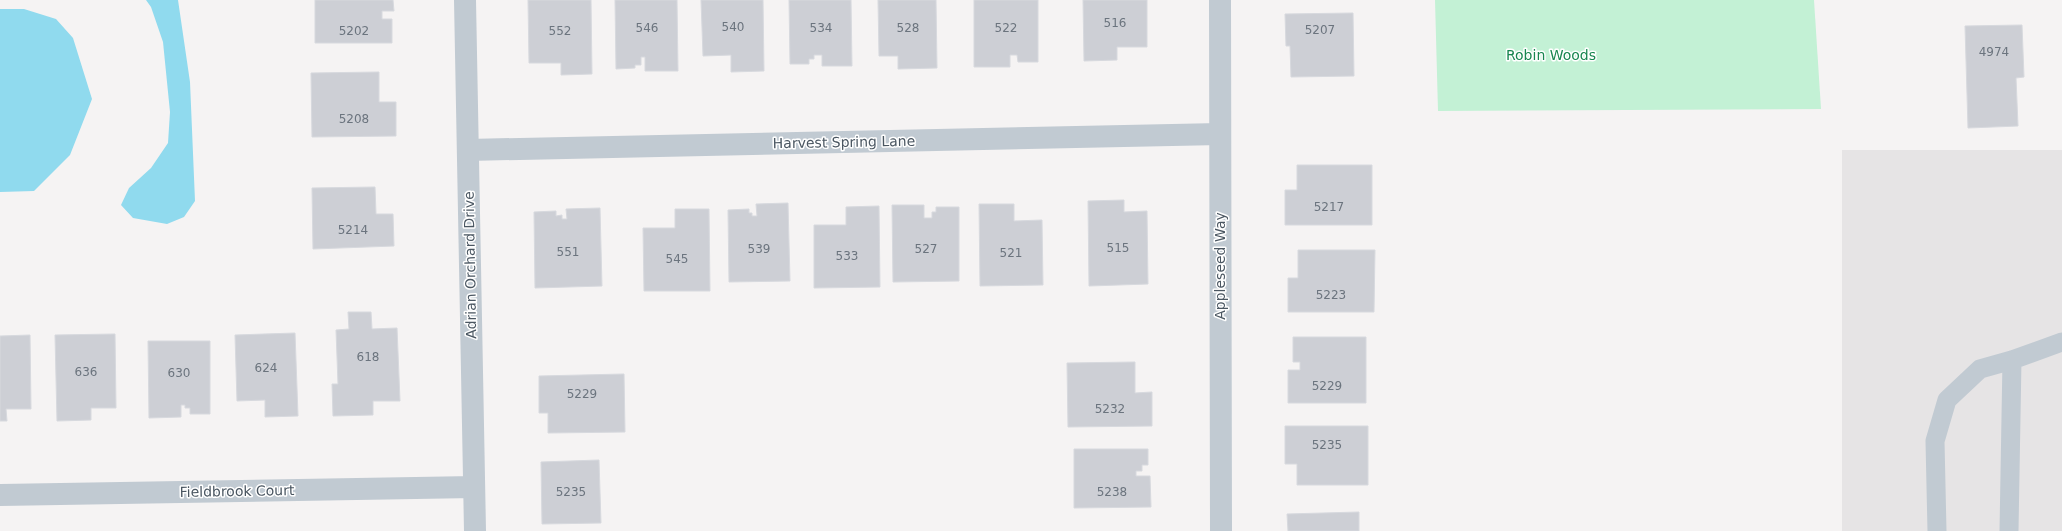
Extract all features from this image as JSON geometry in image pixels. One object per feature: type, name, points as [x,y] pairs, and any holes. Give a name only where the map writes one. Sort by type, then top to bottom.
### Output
[{"type":"street","name":"Adrian Orchard Drive","points":[[465,0],[475,531]]},
{"type":"street","name":"Appleseed Way","points":[[1220,0],[1221,531]]},
{"type":"street","name":"Harvest Spring Lane","points":[[468,150],[1220,134]]},
{"type":"street","name":"Fieldbrook Court","points":[[0,495],[474,487]]},
{"type":"lane","points":[[1937,531],[1935,441],[1947,400],[1980,369],[2012,360],[2062,342]]},
{"type":"lane","points":[[2009,531],[2012,360]]},
{"type":"shaded area","points":[[1842,150],[2062,150],[2062,531],[1842,531]]},
{"type":"green space","name":"Robin Woods","points":[[1435,0],[1814,0],[1821,109],[1438,111]]},
{"type":"water","points":[[146,0],[178,0],[190,82],[195,201],[184,217],[167,224],[133,218],[121,205],[129,188],[151,168],[168,143],[170,112],[163,42],[151,7]]},
{"type":"water","points":[[0,9],[24,9],[56,19],[73,38],[92,99],[70,155],[34,191],[0,192]]},
{"type":"building","points":[[315,0],[393,0],[394,11],[382,11],[382,19],[392,19],[392,43],[315,43]]},
{"type":"building","points":[[528,0],[591,0],[592,74],[561,75],[561,63],[529,63]]},
{"type":"building","points":[[615,0],[677,0],[678,71],[645,71],[645,57],[641,57],[641,65],[635,65],[635,68],[616,69]]},
{"type":"building","points":[[701,0],[763,0],[764,71],[731,72],[731,55],[703,56]]},
{"type":"building","points":[[789,0],[851,0],[852,66],[822,66],[822,55],[814,55],[814,59],[809,59],[809,64],[790,64]]},
{"type":"building","points":[[878,0],[936,0],[937,68],[898,69],[898,56],[879,56]]},
{"type":"building","points":[[974,0],[1038,0],[1038,62],[1018,62],[1017,55],[1010,55],[1010,67],[974,67]]},
{"type":"building","points":[[1083,0],[1147,0],[1147,47],[1117,47],[1117,60],[1084,61]]},
{"type":"building","points":[[1353,13],[1354,76],[1291,77],[1290,46],[1286,46],[1285,14]]},
{"type":"building","points":[[2022,25],[2024,77],[2016,78],[2018,126],[1968,128],[1965,26]]},
{"type":"building","points":[[379,72],[379,102],[396,102],[396,136],[312,137],[311,73]]},
{"type":"building","points":[[1297,165],[1372,165],[1372,225],[1285,225],[1285,190],[1297,190]]},
{"type":"building","points":[[375,187],[376,214],[393,214],[394,246],[313,249],[312,188]]},
{"type":"building","points":[[1124,200],[1124,212],[1147,211],[1148,284],[1089,286],[1088,201]]},
{"type":"building","points":[[788,203],[790,281],[729,282],[728,210],[749,209],[749,213],[752,213],[752,216],[757,216],[756,204]]},
{"type":"building","points":[[979,204],[1014,204],[1014,221],[1042,220],[1043,285],[980,286]]},
{"type":"building","points":[[892,205],[924,205],[924,218],[932,218],[932,212],[936,212],[936,207],[959,207],[959,281],[893,282]]},
{"type":"building","points":[[879,206],[880,287],[814,288],[814,225],[846,225],[846,207]]},
{"type":"building","points":[[600,208],[602,286],[535,288],[534,212],[556,211],[556,216],[562,215],[562,219],[567,219],[566,209]]},
{"type":"building","points":[[675,209],[709,209],[710,291],[644,291],[643,228],[675,228]]},
{"type":"building","points":[[1298,250],[1375,250],[1374,312],[1288,312],[1288,278],[1298,278]]},
{"type":"building","points":[[348,312],[371,312],[372,329],[397,328],[400,401],[373,401],[373,415],[333,416],[332,384],[338,384],[336,330],[349,329]]},
{"type":"building","points":[[295,333],[298,416],[265,417],[265,400],[237,401],[235,335]]},
{"type":"building","points":[[115,334],[116,408],[91,408],[91,420],[57,421],[55,335]]},
{"type":"building","points":[[30,335],[31,409],[6,409],[7,421],[0,421],[0,336]]},
{"type":"building","points":[[1293,337],[1366,337],[1366,403],[1288,403],[1288,370],[1300,370],[1300,362],[1293,362]]},
{"type":"building","points":[[148,341],[210,341],[210,414],[190,414],[190,408],[185,408],[185,405],[181,405],[181,417],[149,418]]},
{"type":"building","points":[[1135,362],[1135,393],[1152,392],[1152,426],[1068,427],[1067,363]]},
{"type":"building","points":[[624,374],[625,432],[548,433],[548,413],[539,413],[539,376]]},
{"type":"building","points":[[1285,426],[1368,426],[1368,485],[1297,485],[1297,464],[1285,464]]},
{"type":"building","points":[[1074,449],[1148,449],[1148,465],[1142,465],[1142,471],[1136,471],[1136,476],[1150,476],[1151,507],[1074,508]]},
{"type":"building","points":[[599,460],[601,523],[542,524],[541,462]]},
{"type":"building","points":[[1359,512],[1359,531],[1288,531],[1287,514]]}]
